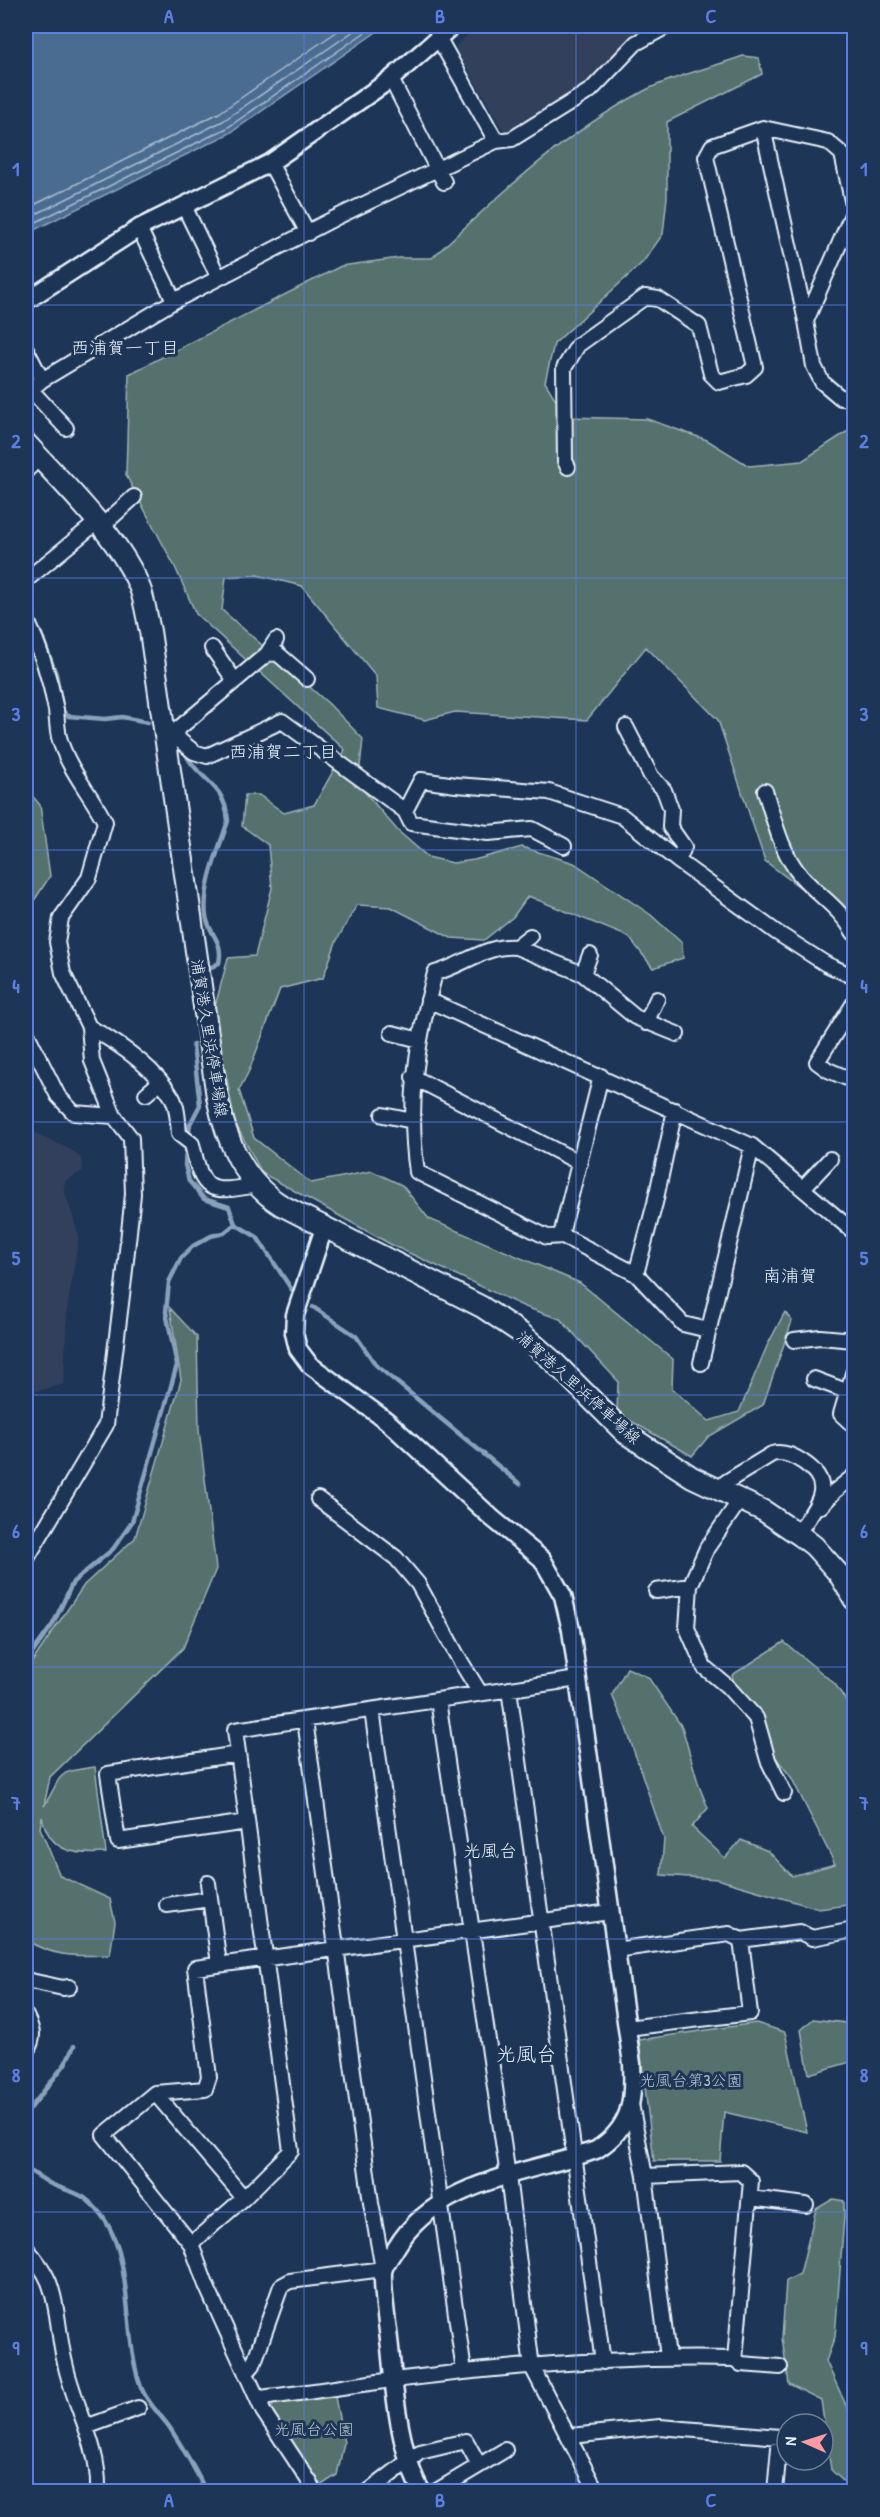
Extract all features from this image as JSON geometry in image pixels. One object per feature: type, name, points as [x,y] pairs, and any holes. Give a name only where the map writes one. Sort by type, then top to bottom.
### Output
[{"type":"main road","name":"浦賀港久里浜停車場線","points":[[26,443],[32,464],[99,525],[125,557],[141,591],[168,735],[221,1118],[236,1153],[257,1185],[281,1205],[482,1307],[529,1340],[624,1433],[667,1462],[720,1491],[764,1511],[798,1533],[814,1546],[833,1567],[855,1599]]},
{"type":"street","points":[[26,301],[138,228],[270,163],[391,79],[453,26]]},
{"type":"street","points":[[66,428],[28,392],[42,380],[174,301],[308,232],[441,176],[496,141],[512,139],[591,90],[636,43],[667,26]]},
{"type":"street","points":[[438,37],[496,141]]},
{"type":"street","points":[[391,79],[441,176]]},
{"type":"street","points":[[568,467],[565,461],[564,368],[578,345],[645,297],[658,299],[699,326],[711,374],[719,382],[746,375],[755,367],[706,157],[712,146],[763,128],[828,142],[842,154],[854,210],[806,321]]},
{"type":"street","points":[[763,128],[814,366],[822,382],[841,398],[855,398]]},
{"type":"street","points":[[270,163],[308,232]]},
{"type":"street","points":[[184,206],[219,278]]},
{"type":"street","points":[[138,228],[174,301]]},
{"type":"street","points":[[26,349],[42,380]]},
{"type":"street","points":[[26,580],[134,497]]},
{"type":"street","points":[[26,618],[43,659],[56,709],[60,738],[73,770],[91,795],[105,822],[89,878],[61,918],[57,942],[63,973],[89,1027],[92,1061],[114,1116],[131,1138],[133,1194],[106,1425],[26,1560]]},
{"type":"street","points":[[276,640],[267,654],[168,735],[194,752],[207,756],[282,721],[405,811],[411,823],[488,833],[532,829],[564,846]]},
{"type":"street","points":[[212,648],[235,681]]},
{"type":"street","points":[[267,654],[278,653],[307,679]]},
{"type":"street","points":[[626,727],[651,776],[664,790],[671,809],[670,827],[684,847],[678,861]]},
{"type":"street","points":[[405,811],[421,780],[549,792],[622,816],[678,861],[776,932],[826,964],[855,977]]},
{"type":"street","points":[[765,791],[784,848],[800,875],[844,916],[855,933]]},
{"type":"street","points":[[516,947],[530,936]]},
{"type":"street","points":[[677,1034],[635,1017],[583,974],[516,947],[507,946],[484,952],[454,968],[435,973],[413,1077],[413,1145],[417,1172],[547,1237],[561,1235],[636,1275],[683,1324],[708,1330]]},
{"type":"street","points":[[583,974],[590,956]]},
{"type":"street","points":[[646,1023],[657,999]]},
{"type":"street","points":[[428,1000],[753,1146],[853,1228]]},
{"type":"street","points":[[855,1003],[817,1062],[828,1070],[855,1081]]},
{"type":"street","points":[[89,1027],[119,1044],[160,1082],[173,1098],[179,1134],[186,1138],[199,1174],[212,1187],[223,1190],[257,1185]]},
{"type":"street","points":[[26,1032],[58,1096],[74,1113],[114,1116]]},
{"type":"street","points":[[392,1033],[420,1040]]},
{"type":"street","points":[[561,1235],[601,1076]]},
{"type":"street","points":[[413,1077],[580,1163]]},
{"type":"street","points":[[146,1094],[160,1082]]},
{"type":"street","points":[[636,1275],[655,1203],[675,1110]]},
{"type":"street","points":[[383,1115],[413,1121]]},
{"type":"street","points":[[700,1363],[753,1146]]},
{"type":"street","points":[[803,1188],[830,1159]]},
{"type":"street","points":[[324,1228],[295,1315],[294,1333],[298,1349],[310,1365],[387,1421],[492,1518],[542,1559],[563,1596],[571,1630],[627,2028],[633,2088],[632,2104],[645,2175],[668,2357]]},
{"type":"street","points":[[794,1340],[820,1337],[855,1340]]},
{"type":"street","points":[[855,1370],[846,1392],[841,1414],[855,1426]]},
{"type":"street","points":[[814,1379],[846,1392]]},
{"type":"street","points":[[720,1491],[726,1482],[772,1454],[778,1452],[797,1458],[819,1475],[822,1493],[798,1533]]},
{"type":"street","points":[[816,1506],[821,1506],[835,1491],[855,1476]]},
{"type":"street","points":[[318,1499],[396,1558],[418,1584],[480,1693]]},
{"type":"street","points":[[740,1500],[707,1548],[690,1586],[687,1628],[704,1667],[727,1686],[756,1718],[768,1760],[784,1793]]},
{"type":"street","points":[[656,1591],[690,1586]]},
{"type":"street","points":[[191,2244],[244,2198],[291,2151],[235,1730],[578,1679]]},
{"type":"street","points":[[509,1689],[603,2362]]},
{"type":"street","points":[[438,1700],[508,2176],[532,2367],[570,2436],[597,2492]]},
{"type":"street","points":[[372,1710],[464,2372]]},
{"type":"street","points":[[304,1720],[371,2204],[383,2270],[393,2380],[408,2459],[422,2492]]},
{"type":"street","points":[[238,1754],[108,1774],[118,1841],[247,1822]]},
{"type":"street","points":[[208,1883],[219,1964]]},
{"type":"street","points":[[167,1905],[210,1899]]},
{"type":"street","points":[[311,2484],[287,2450],[258,2398],[206,2285],[191,2244],[104,2135],[155,2093],[205,2089],[209,2078],[195,1968],[610,1912]]},
{"type":"street","points":[[615,1950],[729,1934],[741,1940],[800,1932],[812,1938],[855,1930]]},
{"type":"street","points":[[627,2028],[750,2013],[741,1940]]},
{"type":"street","points":[[26,1980],[63,1988],[69,1987]]},
{"type":"street","points":[[26,2016],[33,2033],[32,2043],[26,2052]]},
{"type":"street","points":[[155,2093],[244,2198]]},
{"type":"street","points":[[383,2270],[402,2237],[425,2213],[441,2202],[464,2191],[508,2176],[596,2150],[611,2140],[622,2126],[632,2104]]},
{"type":"street","points":[[645,2175],[741,2172],[751,2181],[735,2359]]},
{"type":"street","points":[[750,2198],[806,2205]]},
{"type":"street","points":[[26,2247],[38,2261],[55,2300],[64,2363],[95,2451],[99,2474],[98,2492]]},
{"type":"street","points":[[246,2373],[254,2365],[281,2286],[290,2281],[383,2270]]},
{"type":"street","points":[[258,2398],[464,2372],[668,2357],[735,2359],[741,2364],[780,2367]]},
{"type":"street","points":[[86,2427],[138,2408]]},
{"type":"street","points":[[570,2436],[660,2427],[780,2438],[775,2492]]},
{"type":"street","points":[[368,2492],[420,2452],[466,2441],[479,2465]]},
{"type":"street","points":[[435,2492],[505,2450]]},
{"type":"shaded area","points":[[479,26],[653,26],[627,44],[589,84],[511,134],[503,130],[456,49],[457,44]]},
{"type":"shaded area","points":[[26,1107],[34,1132],[73,1151],[81,1158],[83,1171],[65,1181],[64,1189],[79,1236],[67,1310],[64,1384],[26,1394]]},
{"type":"green space","points":[[743,56],[759,58],[762,74],[667,122],[667,197],[663,234],[643,262],[554,344],[545,382],[566,417],[647,419],[707,440],[749,466],[802,461],[854,427],[854,928],[765,861],[718,720],[646,647],[587,720],[455,712],[425,720],[378,708],[376,676],[302,586],[257,575],[226,577],[222,610],[329,704],[363,739],[358,784],[398,831],[428,857],[453,863],[474,860],[522,847],[574,863],[651,915],[682,943],[683,958],[653,968],[629,937],[528,896],[513,917],[484,940],[451,938],[391,907],[357,905],[336,942],[323,978],[280,989],[249,1071],[239,1090],[254,1138],[311,1183],[372,1171],[402,1185],[429,1219],[580,1283],[673,1359],[672,1389],[709,1421],[739,1412],[767,1346],[785,1312],[792,1321],[763,1405],[708,1437],[692,1456],[617,1413],[618,1381],[560,1319],[525,1307],[392,1245],[262,1173],[235,1123],[214,1010],[228,958],[255,956],[272,888],[268,845],[242,826],[245,795],[259,795],[284,813],[314,805],[345,750],[196,614],[175,567],[126,475],[129,374],[341,266],[399,258],[432,258],[532,167],[614,108],[655,86]]},
{"type":"green space","points":[[26,788],[40,805],[50,876],[28,910],[26,938]]},
{"type":"green space","points":[[170,1308],[197,1337],[199,1430],[216,1569],[183,1648],[50,1777],[44,1806],[61,1776],[72,1771],[95,1767],[106,1853],[84,1853],[65,1849],[51,1838],[42,1817],[40,1828],[60,1876],[110,1899],[115,1922],[110,1955],[66,1955],[47,1950],[26,1940],[26,1671],[84,1585],[135,1538],[181,1380]]},
{"type":"green space","points":[[784,1642],[835,1684],[854,1713],[854,1904],[819,1909],[717,1879],[661,1875],[664,1839],[625,1725],[612,1695],[627,1668],[648,1677],[682,1727],[699,1786],[708,1808],[692,1827],[725,1858],[741,1840],[768,1851],[792,1876],[835,1864],[791,1777],[742,1714],[732,1675]]},
{"type":"green space","points":[[813,2019],[854,2024],[854,2061],[809,2074],[801,2030]]},
{"type":"green space","name":"光風台第3公園","points":[[756,2023],[785,2032],[807,2132],[724,2112],[720,2161],[654,2161],[639,2040]]},
{"type":"green space","points":[[833,2199],[844,2201],[835,2337],[826,2361],[854,2423],[854,2491],[833,2472],[835,2472],[835,2412],[823,2412],[821,2400],[789,2384],[782,2338],[786,2281],[800,2274],[816,2209]]},
{"type":"green space","name":"光風台公園","points":[[335,2397],[344,2443],[337,2475],[320,2486],[269,2412],[274,2403]]},
{"type":"water","points":[[26,26],[385,26],[230,133],[26,234]]},
{"type":"waterway","points":[[40,631],[56,674],[63,711],[68,716],[105,719],[122,717],[148,722]]},
{"type":"waterway","points":[[184,751],[197,770],[217,790],[226,808],[228,821],[212,868],[205,905],[208,923],[220,949],[219,963],[206,970]]},
{"type":"waterway","points":[[26,1662],[53,1624],[73,1582],[113,1549],[132,1522],[177,1365],[166,1312],[169,1282],[181,1258],[193,1246],[211,1236],[224,1233],[235,1224],[229,1207],[204,1199],[189,1181],[185,1165],[190,1124],[200,1105],[193,1045]]},
{"type":"waterway","points":[[235,1224],[257,1237],[292,1290]]},
{"type":"waterway","points":[[313,1307],[356,1336],[376,1365],[520,1484]]},
{"type":"waterway","points":[[26,2114],[65,2064],[74,2046]]},
{"type":"waterway","points":[[26,2168],[49,2183],[82,2196],[103,2217],[114,2238],[121,2262],[131,2339],[141,2387],[180,2443],[206,2492]]},
{"type":"district","name":"西浦賀一丁目","points":[[125,347]]},
{"type":"district","name":"西浦賀二丁目","points":[[283,751]]},
{"type":"district","name":"南浦賀","points":[[790,1275]]},
{"type":"district","name":"光風台","points":[[490,1850]]},
{"type":"district","name":"光風台","points":[[526,2053]]}]
